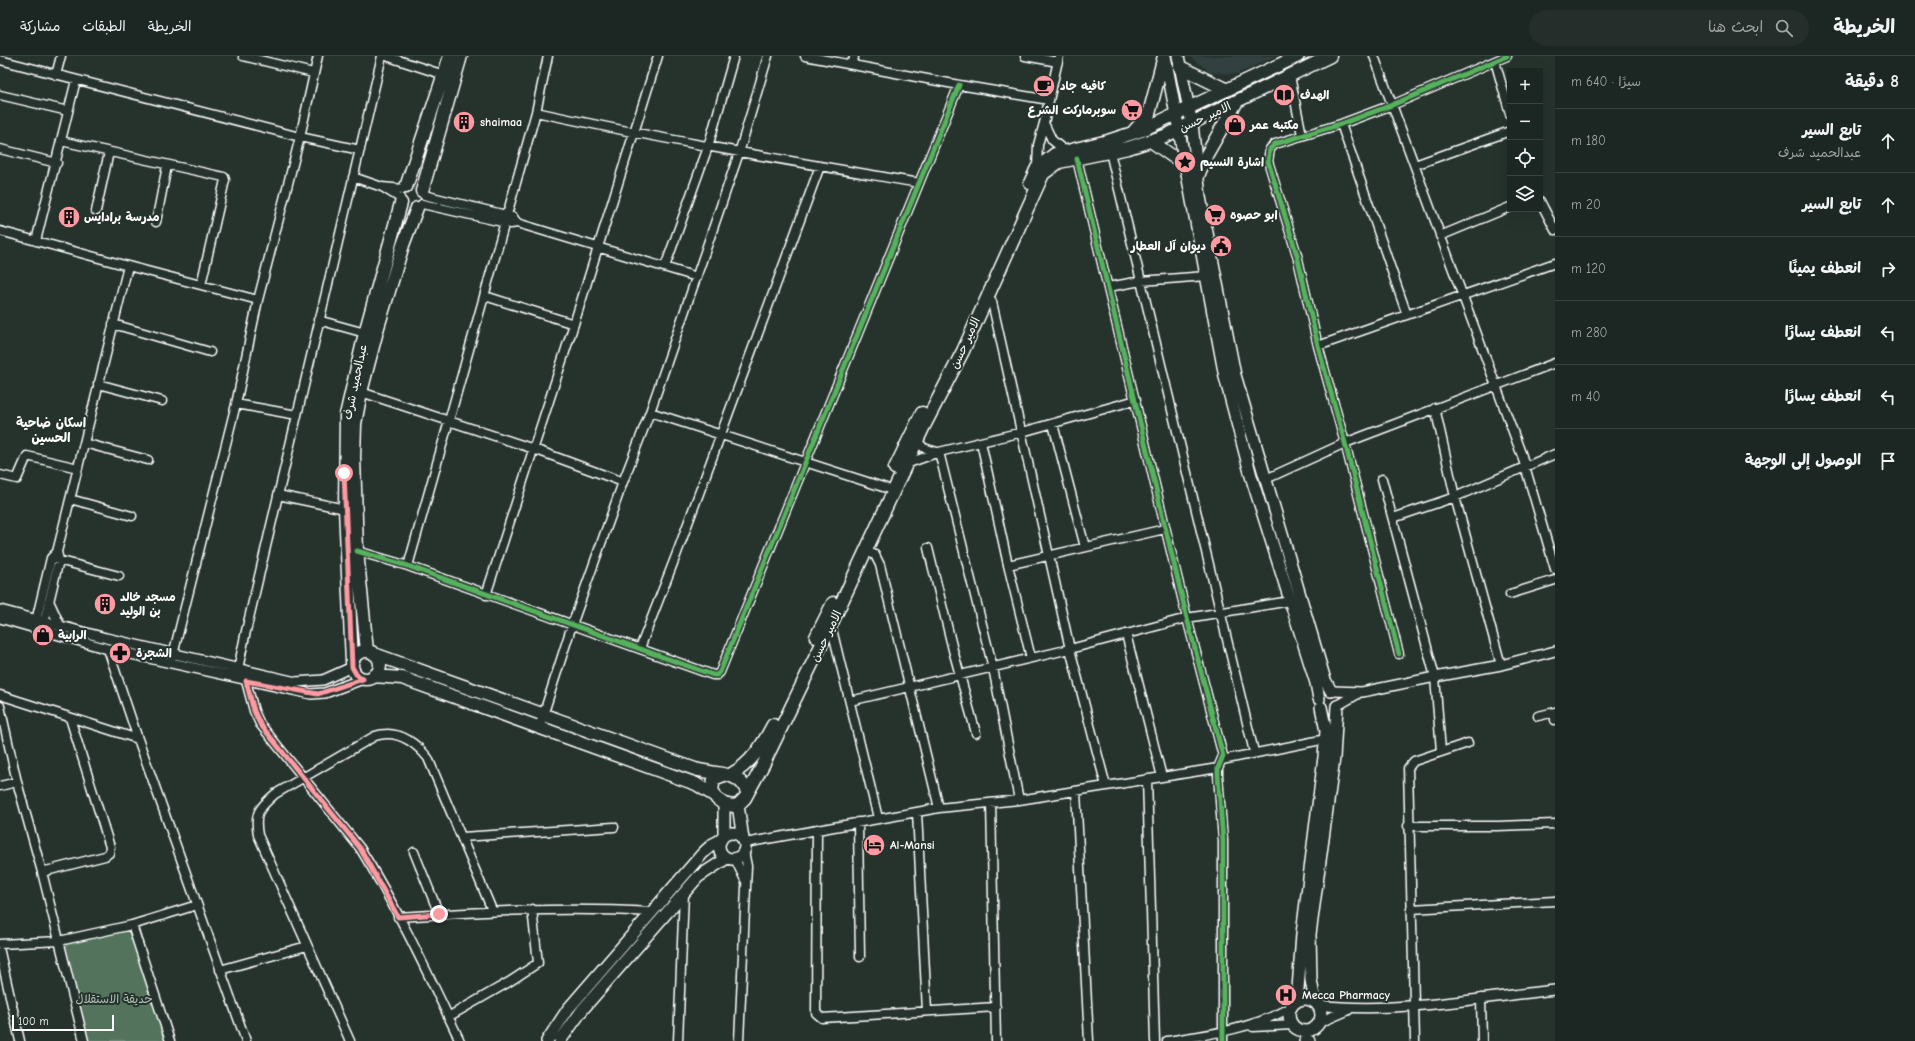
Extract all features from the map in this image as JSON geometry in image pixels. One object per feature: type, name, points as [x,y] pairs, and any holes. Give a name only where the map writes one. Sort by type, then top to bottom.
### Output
[{"type":"main road","name":"عبدالحميد شرف","points":[[352,664],[345,509],[346,415],[365,333],[402,194],[450,56]]},
{"type":"main road","name":"عبدالحميد شرف","points":[[371,653],[357,551],[354,438],[361,392],[387,297],[421,200],[461,56]]},
{"type":"main road","points":[[1165,56],[1226,377],[1251,476],[1316,683],[1325,723],[1326,739],[1302,934],[1298,989],[1289,1014],[1297,1032],[1308,1031],[1316,1026]]},
{"type":"main road","points":[[1130,134],[1149,114],[1165,56]]},
{"type":"main road","name":"الامير حسن","points":[[747,792],[832,625],[886,488],[912,430],[957,350],[1037,168],[1050,157],[1065,151],[1130,134],[1189,108],[1298,56]]},
{"type":"main road","name":"الامير حسن","points":[[719,800],[712,790],[712,782],[714,779],[727,775],[752,759],[763,744],[962,351],[1043,174],[1059,162],[1151,142],[1236,103],[1330,56]]},
{"type":"main road","points":[[1179,61],[1227,90]]},
{"type":"main road","points":[[1179,61],[1192,124],[1206,228],[1235,375],[1325,680],[1332,691],[1338,696],[1334,758],[1310,934],[1309,959],[1311,988],[1322,1014],[1316,1026],[1313,1041]]},
{"type":"main road","points":[[1198,176],[1208,154],[1236,103]]},
{"type":"main road","points":[[1151,142],[1172,156],[1185,162]]},
{"type":"main road","points":[[414,186],[421,200],[406,208],[402,194],[414,186]]},
{"type":"main road","points":[[368,677],[378,671],[379,664],[371,653]]},
{"type":"main road","points":[[371,653],[356,655],[352,664],[356,674],[368,677],[402,678],[541,722],[696,769],[727,775],[740,779],[747,792],[744,798],[738,804],[733,806],[719,800],[696,784],[541,722],[371,653]]},
{"type":"main road","points":[[1320,703],[1322,693],[1332,691]]},
{"type":"main road","points":[[1320,703],[1331,710],[1338,706]]},
{"type":"main road","points":[[719,800],[722,838],[719,844],[721,852],[731,859]]},
{"type":"main road","points":[[560,1041],[588,1004],[698,877],[731,859],[744,844],[738,804]]},
{"type":"main road","points":[[547,1041],[568,1009],[703,853],[728,834],[736,834],[744,844]]},
{"type":"main road","points":[[642,923],[651,932]]},
{"type":"main road","points":[[1298,989],[1311,988]]},
{"type":"main road","points":[[1292,1006],[1306,999],[1317,1004]]},
{"type":"street","points":[[56,75],[61,56]]},
{"type":"street","points":[[243,56],[313,73]]},
{"type":"street","points":[[173,655],[236,404],[258,300],[300,138],[313,73],[318,56]]},
{"type":"street","points":[[238,669],[318,320],[382,56]]},
{"type":"street","points":[[386,56],[444,75]]},
{"type":"street","points":[[408,566],[536,112],[548,56]]},
{"type":"street","points":[[486,595],[574,324],[658,56]]},
{"type":"street","points":[[665,267],[708,147],[734,56]]},
{"type":"street","points":[[541,722],[572,625],[623,482],[650,412],[697,277],[739,153],[768,56]]},
{"type":"street","points":[[805,56],[854,60],[959,85],[1049,100]]},
{"type":"street","points":[[1025,56],[1058,59],[1038,145],[1037,168]]},
{"type":"street","points":[[1374,56],[1525,466],[1555,569]]},
{"type":"street","points":[[1399,654],[1345,443],[1318,346],[1297,255],[1268,161],[1270,149],[1275,144],[1341,124],[1392,105],[1507,56]]},
{"type":"street","points":[[0,60],[300,138],[360,150]]},
{"type":"street","points":[[1496,61],[1507,104]]},
{"type":"street","points":[[1290,76],[1302,135]]},
{"type":"street","points":[[36,241],[57,163],[76,80]]},
{"type":"street","points":[[357,551],[408,566],[486,595],[640,648],[713,675],[717,675],[720,672],[806,464],[959,85]]},
{"type":"street","points":[[0,95],[68,111]]},
{"type":"street","points":[[536,112],[633,133],[739,153],[919,183]]},
{"type":"street","points":[[1044,123],[1052,140],[1065,151]]},
{"type":"street","points":[[1341,124],[1406,315]]},
{"type":"street","points":[[1415,165],[1507,132]]},
{"type":"street","points":[[61,142],[167,166],[223,176],[225,178],[202,285]]},
{"type":"street","points":[[0,149],[57,163]]},
{"type":"street","points":[[96,211],[110,152]]},
{"type":"street","points":[[1110,152],[1254,752]]},
{"type":"street","points":[[1077,159],[1136,400],[1165,529],[1222,751],[1222,760],[1218,768],[1223,841],[1223,1041]]},
{"type":"street","points":[[156,222],[167,166]]},
{"type":"street","points":[[640,648],[820,166]]},
{"type":"street","points":[[353,177],[402,194]]},
{"type":"street","points":[[421,200],[505,219],[511,224],[517,223],[697,277]]},
{"type":"street","points":[[1543,206],[1555,230]]},
{"type":"street","points":[[1440,236],[1507,209]]},
{"type":"street","points":[[0,231],[258,300]]},
{"type":"street","points":[[1318,346],[1462,294],[1555,263]]},
{"type":"street","points":[[39,625],[128,266]]},
{"type":"street","points":[[1108,287],[1141,281],[1206,276]]},
{"type":"street","points":[[988,294],[992,302],[1070,649],[1106,786]]},
{"type":"street","points":[[485,296],[574,324]]},
{"type":"street","points":[[318,320],[365,333]]},
{"type":"street","points":[[113,324],[210,352]]},
{"type":"street","points":[[1266,479],[1345,443],[1555,363]]},
{"type":"street","points":[[98,384],[162,401]]},
{"type":"street","points":[[361,392],[534,449],[623,482]]},
{"type":"street","points":[[906,464],[939,452],[1053,424],[1136,400]]},
{"type":"street","points":[[236,404],[297,415]]},
{"type":"street","points":[[1434,408],[1455,497],[1501,665]]},
{"type":"street","points":[[650,412],[806,464],[886,488]]},
{"type":"street","points":[[1053,424],[1085,547]]},
{"type":"street","points":[[917,441],[924,448],[939,452]]},
{"type":"street","points":[[981,442],[1008,565],[1031,658]]},
{"type":"street","points":[[84,443],[148,460]]},
{"type":"street","points":[[939,452],[993,668],[1019,800]]},
{"type":"street","points":[[1393,518],[1455,497],[1555,454]]},
{"type":"street","points":[[0,475],[17,479],[27,456],[78,468]]},
{"type":"street","points":[[1382,479],[1434,677],[1441,751]]},
{"type":"street","points":[[278,495],[345,509]]},
{"type":"street","points":[[70,499],[132,516]]},
{"type":"street","points":[[1008,565],[1165,529]]},
{"type":"street","points":[[928,548],[976,733]]},
{"type":"street","points":[[863,549],[874,555],[880,565],[911,687],[939,808]]},
{"type":"street","points":[[56,557],[119,576]]},
{"type":"street","points":[[39,625],[50,602],[56,557]]},
{"type":"street","points":[[1510,594],[1555,580]]},
{"type":"street","points":[[850,701],[993,668],[1187,618],[1290,601]]},
{"type":"street","points":[[50,602],[60,626]]},
{"type":"street","points":[[0,610],[108,649],[246,681],[318,694],[368,677]]},
{"type":"street","points":[[0,618],[39,625],[60,626],[173,655],[296,682],[323,680],[352,664]]},
{"type":"street","points":[[832,625],[878,818]]},
{"type":"street","points":[[1126,634],[1162,777]]},
{"type":"street","points":[[108,649],[138,739],[246,1041]]},
{"type":"street","points":[[1332,691],[1362,692],[1501,665],[1555,651]]},
{"type":"street","points":[[246,681],[254,711],[260,724],[360,848],[398,917],[460,1041]]},
{"type":"street","points":[[1338,706],[1362,692]]},
{"type":"street","points":[[0,695],[138,739]]},
{"type":"street","points":[[0,706],[17,782],[42,872],[84,1041]]},
{"type":"street","points":[[1538,716],[1555,712],[1555,720]]},
{"type":"street","points":[[42,872],[105,856],[110,852],[110,847],[70,718]]},
{"type":"street","points":[[350,1041],[258,835],[256,824],[257,812],[264,803],[303,777],[375,736],[385,733],[396,734],[411,741],[422,750],[428,758],[492,910]]},
{"type":"street","points":[[1222,760],[1254,752],[1326,739]]},
{"type":"street","points":[[1415,1041],[1408,826],[1408,768],[1414,761],[1468,743]]},
{"type":"street","points":[[739,1041],[747,866],[744,844],[817,829],[939,808],[1019,800],[1218,768]]},
{"type":"street","points":[[1147,779],[1155,1041]]},
{"type":"street","points":[[0,786],[17,782]]},
{"type":"street","points":[[1076,791],[1089,1041]]},
{"type":"street","points":[[991,803],[996,1041]]},
{"type":"street","points":[[917,812],[927,1011]]},
{"type":"street","points":[[858,822],[860,957]]},
{"type":"street","points":[[1408,826],[1498,826],[1555,824]]},
{"type":"street","points":[[462,837],[614,827]]},
{"type":"street","points":[[817,829],[816,1013],[818,1017],[822,1018],[996,1007]]},
{"type":"street","points":[[414,852],[439,914]]},
{"type":"street","points":[[731,859],[746,881]]},
{"type":"street","points":[[678,1041],[684,893]]},
{"type":"street","points":[[1411,909],[1555,901]]},
{"type":"street","points":[[0,944],[59,941],[132,925],[197,905]]},
{"type":"street","points":[[398,917],[492,910],[604,909],[652,912]]},
{"type":"street","points":[[448,1017],[509,982],[538,963],[532,910]]},
{"type":"street","points":[[132,925],[170,1041]]},
{"type":"street","points":[[220,970],[307,946]]},
{"type":"street","points":[[0,952],[20,1041]]},
{"type":"street","points":[[1316,1026],[1340,1012],[1361,1008],[1414,1005],[1555,990]]},
{"type":"street","points":[[1481,998],[1482,1041]]},
{"type":"street","points":[[1317,1004],[1361,1008]]},
{"type":"street","points":[[1168,1041],[1244,1027],[1276,1016],[1292,1006]]},
{"type":"street","points":[[1244,1027],[1297,1032]]},
{"type":"shaded area","points":[[1189,56],[1275,56],[1237,74],[1210,72]]},
{"type":"green space","name":"حديقة الاستقلال","points":[[132,925],[170,1041],[84,1041],[60,944]]},
{"type":"cycle path","points":[[1399,654],[1345,443],[1318,346],[1297,255],[1268,161],[1270,149],[1275,144],[1341,124],[1392,105],[1507,56]]},
{"type":"cycle path","points":[[357,551],[408,566],[713,675],[717,675],[720,672],[959,85]]},
{"type":"cycle path","points":[[1077,159],[1187,618],[1223,756],[1218,768],[1223,841],[1223,1041]]},
{"type":"place","name":"كافيه جاد","points":[[1044,86]]},
{"type":"place","name":"الهدف","points":[[1284,95]]},
{"type":"place","name":"سوبرماركت الشرع","points":[[1132,110]]},
{"type":"place","name":"shaimaa","points":[[464,122]]},
{"type":"place","name":"مكتبه عمر","points":[[1235,125]]},
{"type":"place","name":"اشارة النسيم","points":[[1185,162]]},
{"type":"place","name":"ابو حصوه","points":[[1215,215]]},
{"type":"place","name":"مدرسة برادايس","points":[[69,217]]},
{"type":"place","name":"ديوان آل العطار","points":[[1221,246]]},
{"type":"place","name":"مسجد خالد بن الوليد","points":[[105,604]]},
{"type":"place","name":"الرابية","points":[[43,635]]},
{"type":"place","name":"الشجرة","points":[[120,653]]},
{"type":"place","name":"Al-Mansi","points":[[874,845]]},
{"type":"place","name":"Mecca Pharmacy","points":[[1286,995]]},
{"type":"district","name":"اسكان ضاحية الحسين","points":[[51,430]]},
{"type":"route","points":[[344,473],[352,667],[357,676],[363,679],[331,691],[318,694],[311,694],[246,681],[250,699],[260,724],[360,848],[398,917],[439,914]]}]
